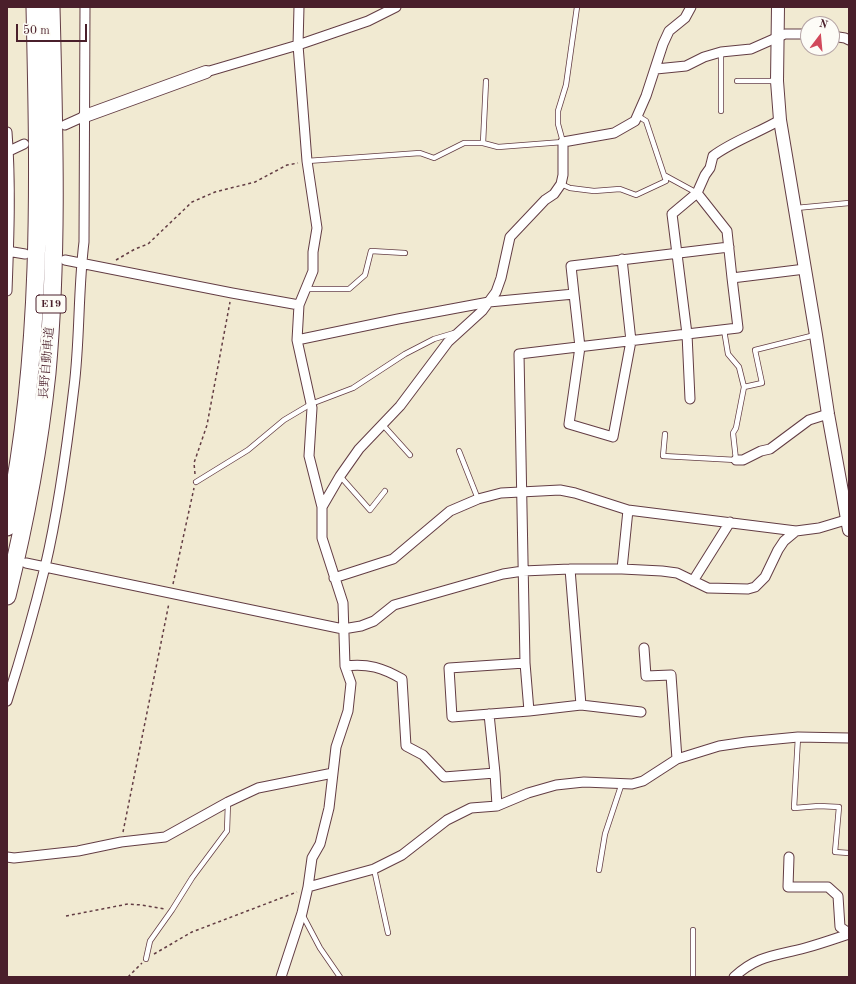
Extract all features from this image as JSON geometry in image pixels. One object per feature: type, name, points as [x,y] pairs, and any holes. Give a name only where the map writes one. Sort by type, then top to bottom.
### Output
[{"type":"highway","name":"長野自動車道","points":[[7,527],[15,488],[25,421],[34,314],[38,206],[35,7]]},
{"type":"highway","name":"長野自動車道","points":[[7,596],[31,491],[42,418],[50,327],[54,207],[54,122],[51,7]]},
{"type":"street","points":[[7,701],[17,670],[45,566],[58,500],[74,387],[84,242],[85,7]]},
{"type":"street","points":[[281,977],[302,913],[308,887],[312,858],[320,844],[329,808],[336,747],[348,711],[351,683],[345,666],[343,603],[322,538],[322,507],[309,456],[311,404],[298,340],[299,305],[313,271],[313,252],[317,228],[308,161],[298,45],[299,7]]},
{"type":"street","points":[[65,125],[85,116],[206,72],[298,45],[368,21],[396,7]]},
{"type":"street","points":[[322,507],[340,476],[359,449],[383,425],[414,389],[448,342],[482,311],[496,292],[501,278],[510,237],[545,200],[554,194],[561,184],[563,175],[563,142],[614,133],[635,121],[656,69],[663,44],[670,31],[685,18],[691,7]]},
{"type":"street","points":[[334,578],[393,559],[450,511],[501,493],[560,490],[575,493],[628,510],[796,531],[848,523],[828,414],[780,120],[777,81],[778,7]]},
{"type":"street","points":[[656,69],[686,66],[704,57],[721,52],[751,49],[785,34],[800,34]]},
{"type":"street","points":[[690,399],[687,334],[672,214],[697,193],[705,175],[710,168],[713,156],[721,150],[765,130],[780,120]]},
{"type":"street","points":[[7,132],[7,291]]},
{"type":"street","points":[[8,152],[24,144]]},
{"type":"street","points":[[529,710],[525,663],[519,354],[738,328],[727,231],[697,193]]},
{"type":"street","points":[[622,259],[632,341],[613,437],[569,424],[580,347],[572,266],[622,259],[729,247]]},
{"type":"street","points":[[8,251],[25,254]]},
{"type":"street","points":[[65,260],[82,262],[232,293],[299,305]]},
{"type":"street","points":[[732,278],[805,269]]},
{"type":"street","points":[[298,340],[489,302],[574,294]]},
{"type":"street","points":[[736,460],[743,460],[761,450],[770,449],[809,420],[828,414]]},
{"type":"street","points":[[622,569],[628,510]]},
{"type":"street","points":[[693,581],[730,522]]},
{"type":"street","points":[[26,563],[343,629],[361,626],[374,621],[394,605],[503,574],[523,571],[570,568],[622,569],[677,574],[708,588],[748,589],[755,587],[765,577],[784,541],[796,531]]},
{"type":"street","points":[[570,568],[581,705]]},
{"type":"street","points":[[644,648],[646,676],[671,675],[677,759]]},
{"type":"street","points":[[525,663],[449,668],[452,717],[581,705],[641,712]]},
{"type":"street","points":[[345,666],[356,664],[377,667],[402,679],[406,746],[423,755],[444,777],[495,773]]},
{"type":"street","points":[[489,714],[497,806]]},
{"type":"street","points":[[308,887],[374,869],[402,855],[447,820],[471,808],[497,806],[528,793],[556,785],[584,782],[632,784],[643,781],[677,759],[719,746],[798,737],[849,738]]},
{"type":"street","points":[[7,857],[14,858],[78,851],[121,842],[165,837],[228,802],[258,788],[333,773]]},
{"type":"street","points":[[789,857],[788,887],[828,887],[838,896],[840,927],[849,933]]},
{"type":"street","points":[[734,977],[758,960],[805,948],[849,933]]},
{"type":"lane","points":[[308,161],[420,153],[434,158],[464,143],[483,143],[498,147],[563,142],[558,124],[558,111],[566,85],[577,7]]},
{"type":"lane","points":[[720,111],[721,52]]},
{"type":"lane","points":[[483,143],[486,81]]},
{"type":"lane","points":[[737,81],[777,81]]},
{"type":"lane","points":[[561,184],[570,188],[594,191],[620,189],[636,195],[666,181],[646,121],[638,116]]},
{"type":"lane","points":[[664,175],[697,193]]},
{"type":"lane","points":[[795,208],[849,203]]},
{"type":"lane","points":[[306,289],[349,289],[365,275],[371,251],[405,253]]},
{"type":"lane","points":[[665,434],[663,456],[736,460],[733,434],[736,428],[744,387],[739,367],[728,354],[724,330]]},
{"type":"lane","points":[[196,482],[248,450],[284,420],[311,404],[353,388],[405,354],[434,339],[460,332]]},
{"type":"lane","points":[[744,387],[762,383],[755,350],[816,335]]},
{"type":"lane","points":[[383,425],[410,455]]},
{"type":"lane","points":[[459,451],[478,500]]},
{"type":"lane","points":[[340,476],[370,510],[385,491]]},
{"type":"lane","points":[[798,737],[794,808],[818,806],[839,807],[835,852],[849,853]]},
{"type":"lane","points":[[599,870],[605,834],[622,783]]},
{"type":"lane","points":[[146,959],[150,941],[192,878],[227,831],[228,802]]},
{"type":"lane","points":[[374,869],[388,933]]},
{"type":"lane","points":[[302,913],[320,948],[340,977]]},
{"type":"lane","points":[[693,930],[693,977]]},
{"type":"path","points":[[108,268],[114,262],[135,249],[148,244],[192,202],[215,192],[255,182],[287,165],[308,161]]},
{"type":"path","points":[[121,842],[171,593],[196,482],[194,463],[207,424],[232,293]]},
{"type":"path","points":[[128,977],[146,959],[192,932],[308,887]]},
{"type":"path","points":[[66,916],[128,904],[172,910]]}]
